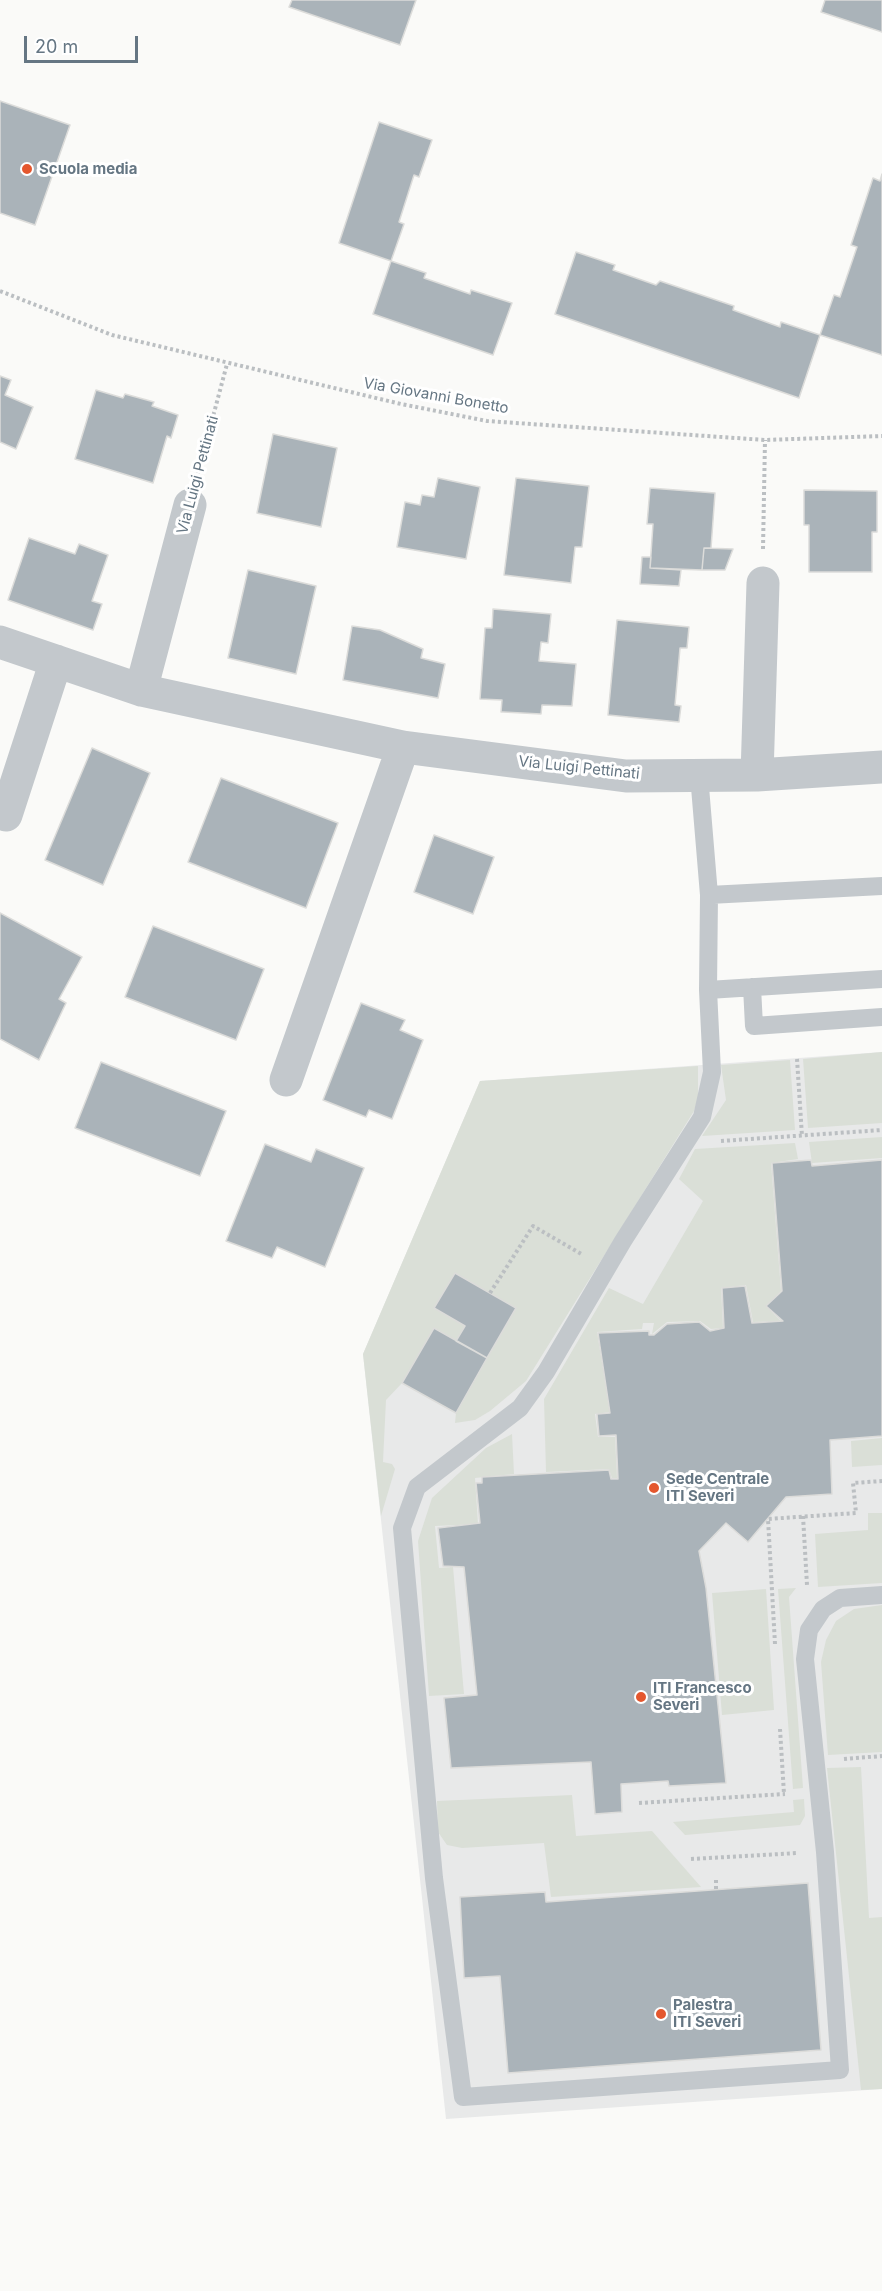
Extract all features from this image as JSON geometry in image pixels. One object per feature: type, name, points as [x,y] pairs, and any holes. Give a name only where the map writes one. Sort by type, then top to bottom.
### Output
[{"type":"street","name":"Via Luigi Pettinati","points":[[141,690],[190,505]]},
{"type":"street","points":[[757,775],[763,583]]},
{"type":"street","name":"Via Luigi Pettinati","points":[[0,642],[141,690],[403,747],[626,776],[757,775],[882,767]]},
{"type":"street","points":[[6,814],[56,661]]},
{"type":"street","points":[[286,1080],[403,747]]},
{"type":"lane","points":[[699,775],[709,895],[708,990],[712,1072],[702,1117],[546,1372],[520,1408],[417,1487],[402,1528],[434,1878],[463,2097],[840,2070],[825,1852],[805,1659],[809,1630],[823,1609],[840,1598],[882,1595]]},
{"type":"lane","points":[[709,895],[882,886]]},
{"type":"lane","points":[[708,990],[882,978]]},
{"type":"lane","points":[[752,987],[754,1026],[882,1017]]},
{"type":"path","name":"Via Giovanni Bonetto","points":[[0,291],[112,335],[227,364],[487,421],[765,440],[882,436]]},
{"type":"path","name":"Via Luigi Pettinati","points":[[190,505],[227,364]]},
{"type":"path","points":[[763,583],[765,440]]},
{"type":"path","points":[[797,1059],[802,1136]]},
{"type":"path","points":[[687,1140],[699,1143],[882,1130]]},
{"type":"path","points":[[490,1293],[533,1226],[607,1269]]},
{"type":"path","points":[[768,1519],[856,1513],[853,1483],[882,1481]]},
{"type":"path","points":[[803,1516],[809,1630]]},
{"type":"path","points":[[816,1762],[882,1756]]},
{"type":"path","points":[[639,1803],[784,1794]]},
{"type":"path","points":[[691,1859],[825,1852]]},
{"type":"path","points":[[716,1880],[716,1890]]},
{"type":"shaded area","name":"ITI Francesco Severi","points":[[882,1052],[882,2089],[446,2119],[363,1354],[480,1081]]},
{"type":"shaded area","points":[[882,1052],[882,1123],[808,1128],[803,1059]]},
{"type":"shaded area","points":[[790,1060],[795,1130],[702,1136],[726,1100],[721,1065]]},
{"type":"shaded area","points":[[698,1066],[698,1098],[694,1111],[526,1381],[490,1411],[475,1420],[455,1423],[456,1413],[516,1308],[455,1273],[435,1308],[465,1326],[456,1341],[434,1328],[402,1383],[386,1400],[383,1462],[392,1464],[395,1469],[381,1516],[363,1354],[480,1081]]},
{"type":"shaded area","points":[[882,1137],[882,1158],[812,1163],[809,1142]]},
{"type":"shaded area","points":[[795,1143],[798,1159],[771,1163],[781,1291],[766,1306],[781,1321],[753,1322],[746,1285],[721,1288],[723,1328],[711,1329],[700,1321],[667,1322],[652,1334],[654,1323],[643,1323],[642,1329],[597,1332],[610,1412],[595,1414],[598,1437],[615,1437],[617,1478],[612,1478],[609,1469],[546,1472],[544,1399],[609,1288],[643,1304],[703,1201],[679,1179],[695,1149]]},
{"type":"shaded area","points":[[512,1434],[514,1474],[475,1478],[478,1524],[435,1526],[439,1568],[453,1567],[464,1694],[429,1696],[418,1541],[432,1498],[486,1448]]},
{"type":"shaded area","points":[[882,1438],[882,1465],[852,1467],[851,1441]]},
{"type":"shaded area","points":[[868,1513],[882,1513],[882,1583],[818,1587],[815,1534],[868,1530]]},
{"type":"shaded area","points":[[796,1588],[789,1597],[803,1788],[793,1789],[778,1589]]},
{"type":"shaded area","points":[[766,1589],[774,1710],[722,1715],[712,1593]]},
{"type":"shaded area","points":[[882,1605],[882,1752],[828,1755],[821,1662],[826,1640],[836,1621],[854,1609]]},
{"type":"shaded area","points":[[861,1767],[869,1918],[882,1917],[882,2089],[861,2090],[827,1768]]},
{"type":"shaded area","points":[[572,1795],[576,1836],[652,1831],[701,1887],[551,1897],[544,1843],[462,1848],[447,1845],[438,1832],[437,1801]]},
{"type":"shaded area","points":[[804,1799],[805,1816],[800,1825],[685,1835],[673,1822],[794,1812],[793,1800]]},
{"type":"building","points":[[292,0],[416,0],[400,45],[289,7]]},
{"type":"building","points":[[825,0],[882,0],[882,32],[821,12]]},
{"type":"building","name":"Scuola media","points":[[0,101],[70,125],[35,225],[0,213]]},
{"type":"building","points":[[379,122],[432,140],[419,177],[414,175],[399,222],[404,224],[391,261],[339,243]]},
{"type":"building","points":[[882,174],[882,355],[820,335],[834,295],[840,297],[857,247],[851,245],[873,178],[880,181]]},
{"type":"building","points":[[576,252],[615,265],[613,270],[656,285],[660,281],[734,306],[733,310],[780,327],[781,322],[820,335],[799,398],[555,314]]},
{"type":"building","points":[[391,261],[426,273],[424,278],[470,294],[471,290],[512,303],[493,355],[373,314]]},
{"type":"building","points":[[0,376],[11,380],[5,395],[33,407],[16,449],[0,442]]},
{"type":"building","points":[[96,390],[123,398],[125,394],[154,402],[152,406],[178,415],[171,438],[167,436],[153,483],[75,459]]},
{"type":"building","points":[[273,434],[337,448],[321,527],[257,513]]},
{"type":"building","points":[[438,478],[480,487],[466,559],[397,547],[405,502],[420,505],[422,495],[434,497]]},
{"type":"building","points":[[516,478],[589,486],[582,547],[575,547],[571,583],[504,575]]},
{"type":"building","points":[[650,488],[715,493],[711,548],[704,548],[702,570],[650,568],[653,524],[647,524]]},
{"type":"building","points":[[804,490],[877,491],[877,532],[872,532],[872,572],[809,572],[809,525],[804,525]]},
{"type":"building","points":[[29,538],[75,554],[79,544],[108,555],[92,601],[102,604],[93,630],[8,600]]},
{"type":"building","points":[[704,548],[733,549],[725,570],[702,570]]},
{"type":"building","points":[[642,557],[651,557],[650,568],[681,570],[679,586],[640,584]]},
{"type":"building","points":[[248,570],[316,586],[296,674],[228,658]]},
{"type":"building","points":[[493,609],[551,614],[548,643],[541,642],[539,661],[576,664],[572,706],[542,705],[541,714],[501,712],[502,700],[480,699],[485,628],[492,628]]},
{"type":"building","points":[[617,620],[689,627],[687,648],[680,648],[675,705],[681,706],[679,722],[608,715]]},
{"type":"building","points":[[352,626],[380,630],[423,649],[421,658],[445,664],[438,698],[343,680]]},
{"type":"building","points":[[92,748],[150,773],[103,885],[45,860]]},
{"type":"building","points":[[221,778],[338,823],[306,908],[188,862]]},
{"type":"building","points":[[434,835],[494,857],[473,914],[414,892]]},
{"type":"building","points":[[0,913],[82,957],[59,999],[66,1003],[39,1060],[0,1039]]},
{"type":"building","points":[[153,926],[264,969],[236,1040],[125,997]]},
{"type":"building","points":[[361,1003],[405,1020],[400,1030],[423,1040],[392,1119],[369,1110],[366,1117],[323,1100]]},
{"type":"building","points":[[101,1062],[226,1111],[200,1176],[75,1128]]},
{"type":"building","points":[[265,1144],[311,1162],[316,1149],[364,1168],[325,1267],[277,1247],[272,1258],[226,1241]]},
{"type":"building","name":"Sede Centrale ITI Severi","points":[[811,1160],[812,1166],[882,1160],[882,1436],[830,1440],[832,1494],[786,1497],[748,1542],[726,1523],[699,1551],[706,1588],[726,1783],[669,1786],[668,1781],[621,1784],[622,1812],[595,1814],[591,1762],[451,1768],[444,1698],[477,1695],[464,1567],[443,1566],[438,1528],[480,1523],[476,1483],[482,1483],[482,1477],[609,1470],[611,1479],[618,1479],[616,1435],[599,1436],[597,1414],[610,1413],[598,1333],[649,1331],[649,1335],[654,1335],[667,1324],[699,1322],[710,1331],[724,1328],[722,1288],[745,1286],[752,1323],[783,1321],[766,1306],[782,1291],[772,1163]]},
{"type":"building","points":[[455,1273],[516,1308],[487,1358],[456,1341],[465,1326],[434,1308]]},
{"type":"building","points":[[434,1328],[487,1358],[456,1413],[402,1383]]},
{"type":"building","name":"Palestra ITI Severi","points":[[808,1883],[821,2050],[508,2073],[500,1976],[464,1978],[460,1897],[545,1892],[546,1902]]},
{"type":"place","name":"Scuola media","points":[[27,169]]},
{"type":"place","name":"Sede Centrale ITI Severi","points":[[654,1488]]},
{"type":"place","name":"ITI Francesco Severi","points":[[641,1697]]},
{"type":"place","name":"Palestra ITI Severi","points":[[661,2014]]}]
